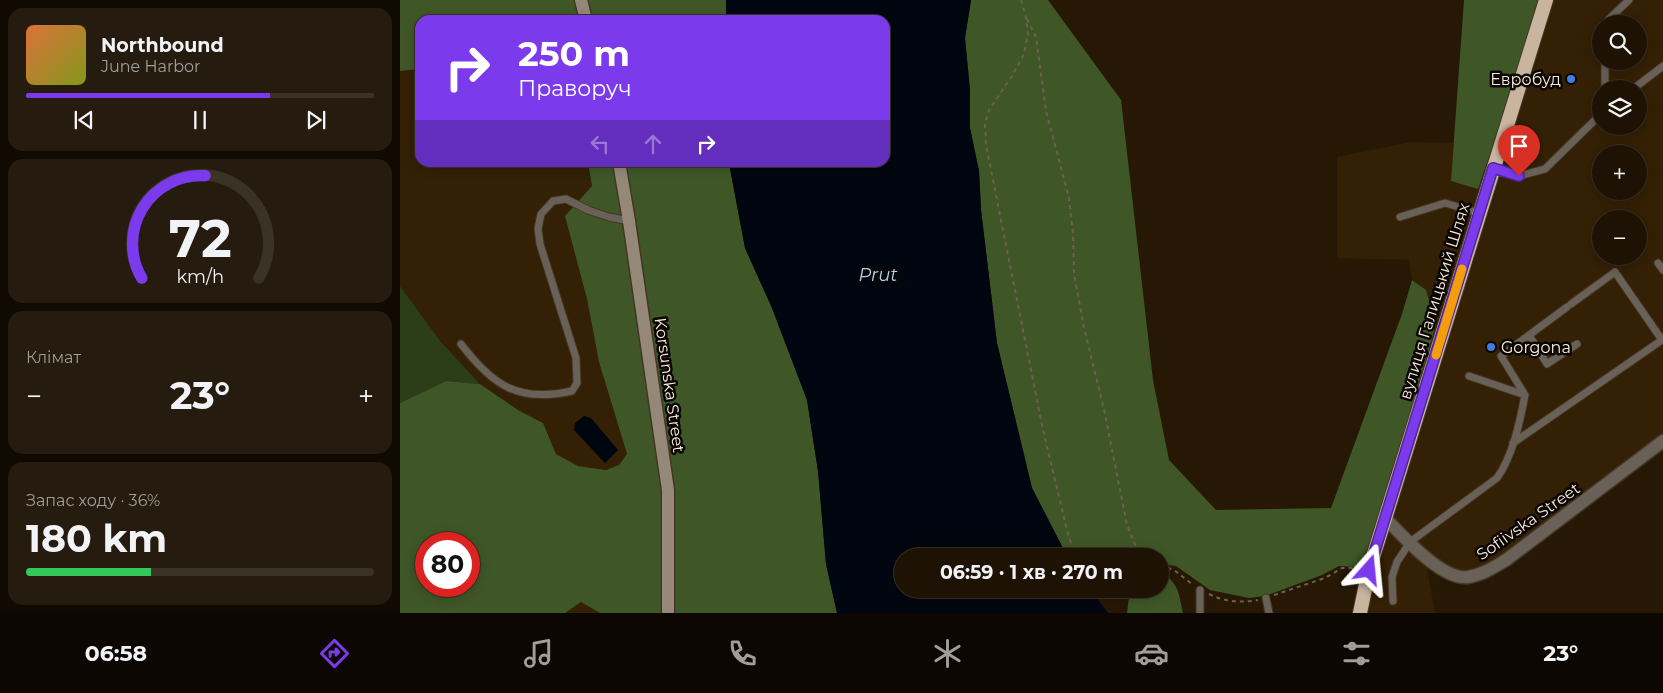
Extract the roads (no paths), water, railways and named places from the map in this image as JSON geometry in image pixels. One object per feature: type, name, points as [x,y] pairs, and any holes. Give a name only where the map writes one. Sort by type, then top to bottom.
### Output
[{"type":"highway","name":"вулиця Галицький Шлях","points":[[1360,613],[1369,570],[1546,0]]},
{"type":"main road","points":[[582,0],[585,15]]},
{"type":"main road","name":"Korsunska Street","points":[[619,167],[629,221],[668,490],[668,613]]},
{"type":"street","name":"Sofiivska Street","points":[[1385,518],[1441,569],[1465,578],[1478,575],[1506,560],[1663,441]]},
{"type":"lane","points":[[1613,15],[1629,0]]},
{"type":"lane","points":[[1645,80],[1663,66]]},
{"type":"lane","points":[[1493,168],[1519,176],[1545,169],[1592,123]]},
{"type":"lane","points":[[461,344],[472,359],[491,378],[512,389],[539,396],[551,396],[572,391],[576,383],[576,358],[540,244],[538,229],[541,214],[553,202],[566,199],[608,217],[629,221]]},
{"type":"lane","points":[[1400,217],[1446,203],[1479,213]]},
{"type":"lane","points":[[1658,263],[1663,270]]},
{"type":"lane","points":[[1393,601],[1392,577],[1397,562],[1410,542],[1497,478],[1503,469],[1520,422],[1525,395],[1500,356],[1615,272],[1662,340],[1513,443]]},
{"type":"lane","points":[[1529,335],[1547,364],[1577,344]]},
{"type":"lane","points":[[1469,376],[1525,395]]},
{"type":"lane","points":[[1200,590],[1200,613]]},
{"type":"lane","points":[[1266,598],[1269,613]]},
{"type":"water","name":"Prut","points":[[726,0],[971,0],[965,38],[970,90],[970,128],[979,171],[981,210],[997,343],[1032,488],[1063,548],[894,548],[894,598],[1097,598],[1108,613],[837,613],[826,564],[818,471],[807,400],[772,308],[745,248],[730,167],[890,167],[890,15],[726,15]]},
{"type":"water","points":[[584,416],[591,418],[618,450],[605,463],[574,430],[575,423]]},
{"type":"place","name":"Евробуд","points":[[1571,79]]},
{"type":"place","name":"Gorgona","points":[[1491,347]]}]
